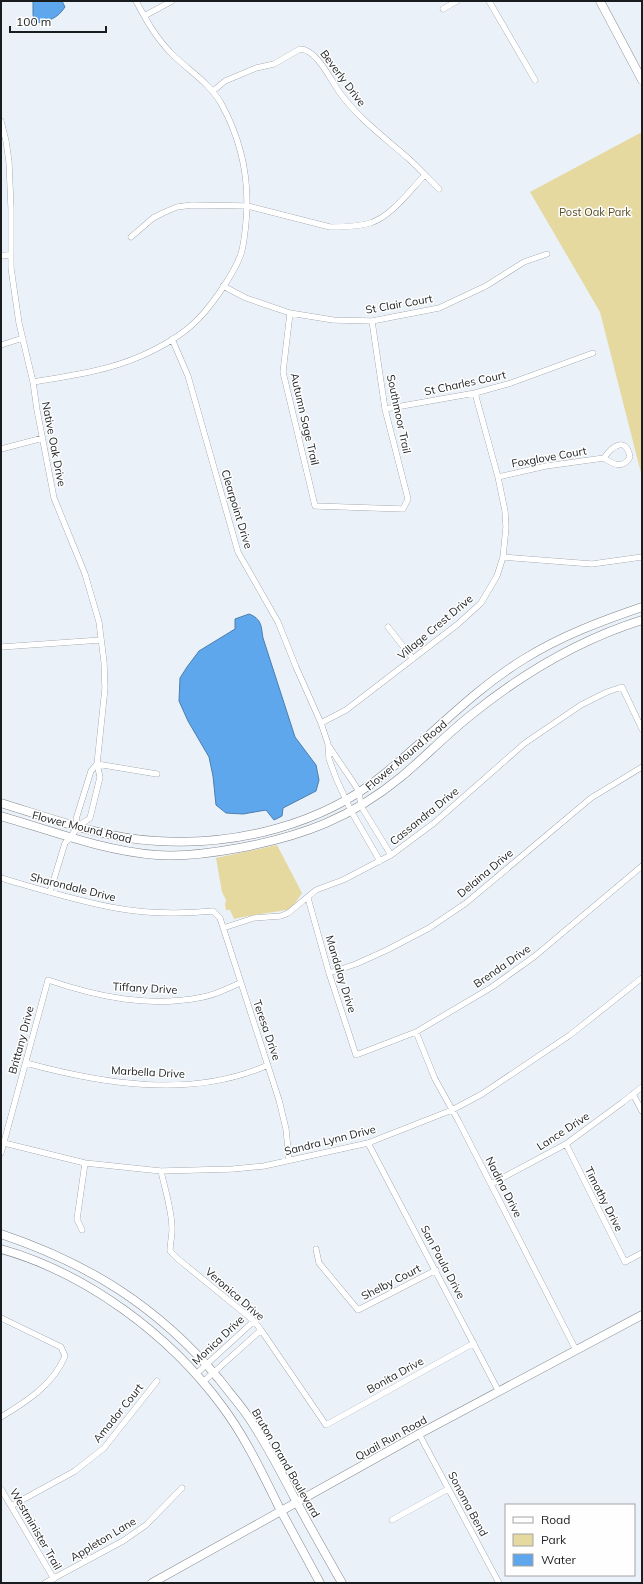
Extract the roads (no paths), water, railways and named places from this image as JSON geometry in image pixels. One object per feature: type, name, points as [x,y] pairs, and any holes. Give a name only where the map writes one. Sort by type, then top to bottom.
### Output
[{"type":"main road","points":[[600,1],[642,80]]},
{"type":"main road","name":"Flower Mound Road","points":[[1,803],[108,834],[156,841],[184,842],[228,839],[268,831],[304,819],[359,792],[383,775],[484,688],[524,660],[564,637],[604,620],[642,607]]},
{"type":"main road","name":"Flower Mound Road","points":[[1,816],[108,847],[157,855],[189,856],[218,852],[294,836],[312,830],[361,806],[399,778],[470,715],[534,669],[571,648],[607,632],[642,620]]},
{"type":"main road","name":"Bruton Orand Boulevard","points":[[1,1234],[56,1255],[100,1277],[121,1290],[158,1317],[183,1340],[207,1365],[247,1414],[266,1444],[342,1583]]},
{"type":"main road","points":[[1,1249],[30,1258],[68,1276],[116,1304],[152,1331],[179,1356],[203,1382],[222,1406],[243,1439],[260,1467],[281,1511],[320,1583]]},
{"type":"main road","name":"Quail Run Road","points":[[152,1583],[419,1434],[642,1315]]},
{"type":"street","points":[[33,382],[95,371],[142,356],[181,334],[194,323],[223,286],[241,253],[245,238],[248,206],[247,178],[238,140],[231,122],[213,91],[172,55],[160,41],[136,1]]},
{"type":"street","points":[[144,16],[172,1]]},
{"type":"street","points":[[443,9],[457,1]]},
{"type":"street","points":[[489,1],[535,80]]},
{"type":"street","name":"Beverly Drive","points":[[213,91],[225,81],[240,74],[256,68],[274,64],[300,49],[305,49],[315,56],[339,92],[363,120],[426,175],[439,189]]},
{"type":"street","name":"Native Oak Drive","points":[[1,121],[6,141],[6,163],[11,208],[11,255],[13,286],[33,382],[54,498],[85,574],[99,622],[105,688],[97,764],[100,777],[90,818],[79,826],[72,837],[65,843],[50,892]]},
{"type":"street","points":[[131,237],[153,218],[177,207],[192,205],[248,206],[330,227],[356,226],[371,223],[387,213],[400,202],[426,175]]},
{"type":"street","name":"St Clair Court","points":[[223,286],[246,298],[290,313],[333,320],[372,321],[439,308],[486,286],[524,262],[547,254]]},
{"type":"street","points":[[1,256],[11,255]]},
{"type":"street","name":"Autumn Sage Trail","points":[[290,313],[283,372],[315,506],[403,509]]},
{"type":"street","name":"Southmoor Trail","points":[[372,321],[385,409],[408,499],[403,509]]},
{"type":"street","points":[[1,345],[23,338]]},
{"type":"street","name":"Clearpoint Drive","points":[[172,339],[188,376],[238,552],[272,610],[321,723],[328,744],[329,759],[346,799],[380,861]]},
{"type":"street","name":"St Charles Court","points":[[385,409],[475,393],[511,383],[592,353]]},
{"type":"street","name":"Village Crest Drive","points":[[321,723],[346,710],[458,624],[481,603],[497,576],[503,557],[506,527],[505,511],[498,477],[475,393]]},
{"type":"street","points":[[1,449],[43,438]]},
{"type":"street","name":"Foxglove Court","points":[[498,477],[546,466],[604,458],[609,451],[619,445],[627,449],[630,457],[624,464],[617,466],[611,464],[604,458]]},
{"type":"street","points":[[503,557],[592,564],[642,557]]},
{"type":"street","points":[[388,627],[413,659]]},
{"type":"street","points":[[1,647],[101,640]]},
{"type":"street","name":"Cassandra Drive","points":[[223,928],[254,918],[288,914],[316,890],[343,880],[391,855],[434,823],[525,743],[581,704],[622,687],[642,729]]},
{"type":"street","name":"Clearpoint Drive","points":[[328,744],[355,784],[359,792],[361,806],[391,855]]},
{"type":"street","points":[[97,764],[157,774]]},
{"type":"street","name":"Native Oak Drive","points":[[79,826],[76,819],[91,771],[97,764]]},
{"type":"street","name":"Delaina Drive","points":[[329,973],[356,964],[429,928],[466,903],[592,798],[642,767]]},
{"type":"street","name":"Brenda Drive","points":[[356,1055],[416,1032],[492,987],[535,956],[642,866]]},
{"type":"street","name":"Sharondale Drive","points":[[1,878],[88,902],[118,908],[185,914],[214,911]]},
{"type":"street","name":"Mandalay Drive","points":[[308,898],[329,973],[356,1055]]},
{"type":"street","name":"Teresa Drive","points":[[214,911],[220,918],[279,1100],[286,1129],[289,1160]]},
{"type":"street","name":"Sandra Lynn Drive","points":[[4,1144],[85,1163],[161,1171],[233,1169],[264,1166],[368,1143],[452,1110],[482,1094],[570,1035],[642,978]]},
{"type":"street","name":"Tiffany Drive","points":[[48,980],[82,992],[97,995],[120,999],[156,1001],[183,1000],[204,997],[240,983]]},
{"type":"street","name":"Brittany Drive","points":[[1,1152],[48,980]]},
{"type":"street","name":"Nadina Drive","points":[[416,1032],[435,1079],[491,1184],[576,1350]]},
{"type":"street","name":"Marbella Drive","points":[[26,1063],[60,1072],[83,1076],[150,1084],[187,1084],[223,1080],[250,1073],[268,1065]]},
{"type":"street","name":"Lance Drive","points":[[491,1184],[566,1144],[642,1087]]},
{"type":"street","points":[[633,1094],[642,1111]]},
{"type":"street","name":"San Paula Drive","points":[[368,1143],[499,1392]]},
{"type":"street","name":"Timothy Drive","points":[[566,1144],[625,1262],[642,1253]]},
{"type":"street","points":[[82,1230],[77,1219],[85,1163]]},
{"type":"street","name":"Veronica Drive","points":[[161,1171],[171,1216],[172,1230],[170,1251],[254,1321],[326,1425]]},
{"type":"street","name":"Shelby Court","points":[[316,1249],[319,1263],[358,1310],[436,1270]]},
{"type":"street","points":[[1,1318],[61,1347],[65,1356],[62,1363],[42,1389],[26,1402],[1,1417]]},
{"type":"street","name":"Monica Drive","points":[[196,1374],[254,1321]]},
{"type":"street","name":"Monica Drive","points":[[203,1382],[261,1330]]},
{"type":"street","name":"Bonita Drive","points":[[326,1425],[474,1343]]},
{"type":"street","name":"Amador Court","points":[[11,1506],[75,1470],[104,1448],[157,1381]]},
{"type":"street","name":"Sonoma Bend","points":[[419,1434],[498,1581]]},
{"type":"street","name":"Appleton Lane","points":[[45,1583],[123,1541],[146,1525],[182,1488]]},
{"type":"street","name":"Westminister Trail","points":[[1,1489],[54,1579]]},
{"type":"street","points":[[392,1520],[448,1489]]},
{"type":"street","points":[[490,1583],[498,1581]]},
{"type":"water","points":[[33,1],[62,1],[65,7],[56,17],[35,23],[33,15]]},
{"type":"water","points":[[249,614],[256,618],[260,623],[263,638],[295,737],[316,765],[319,780],[316,791],[283,808],[282,816],[274,820],[266,810],[243,814],[226,813],[216,805],[213,776],[209,757],[188,721],[179,701],[180,678],[199,651],[235,629],[235,619]]},
{"type":"park label","name":"Post Oak Park","points":[[595,212]]}]
